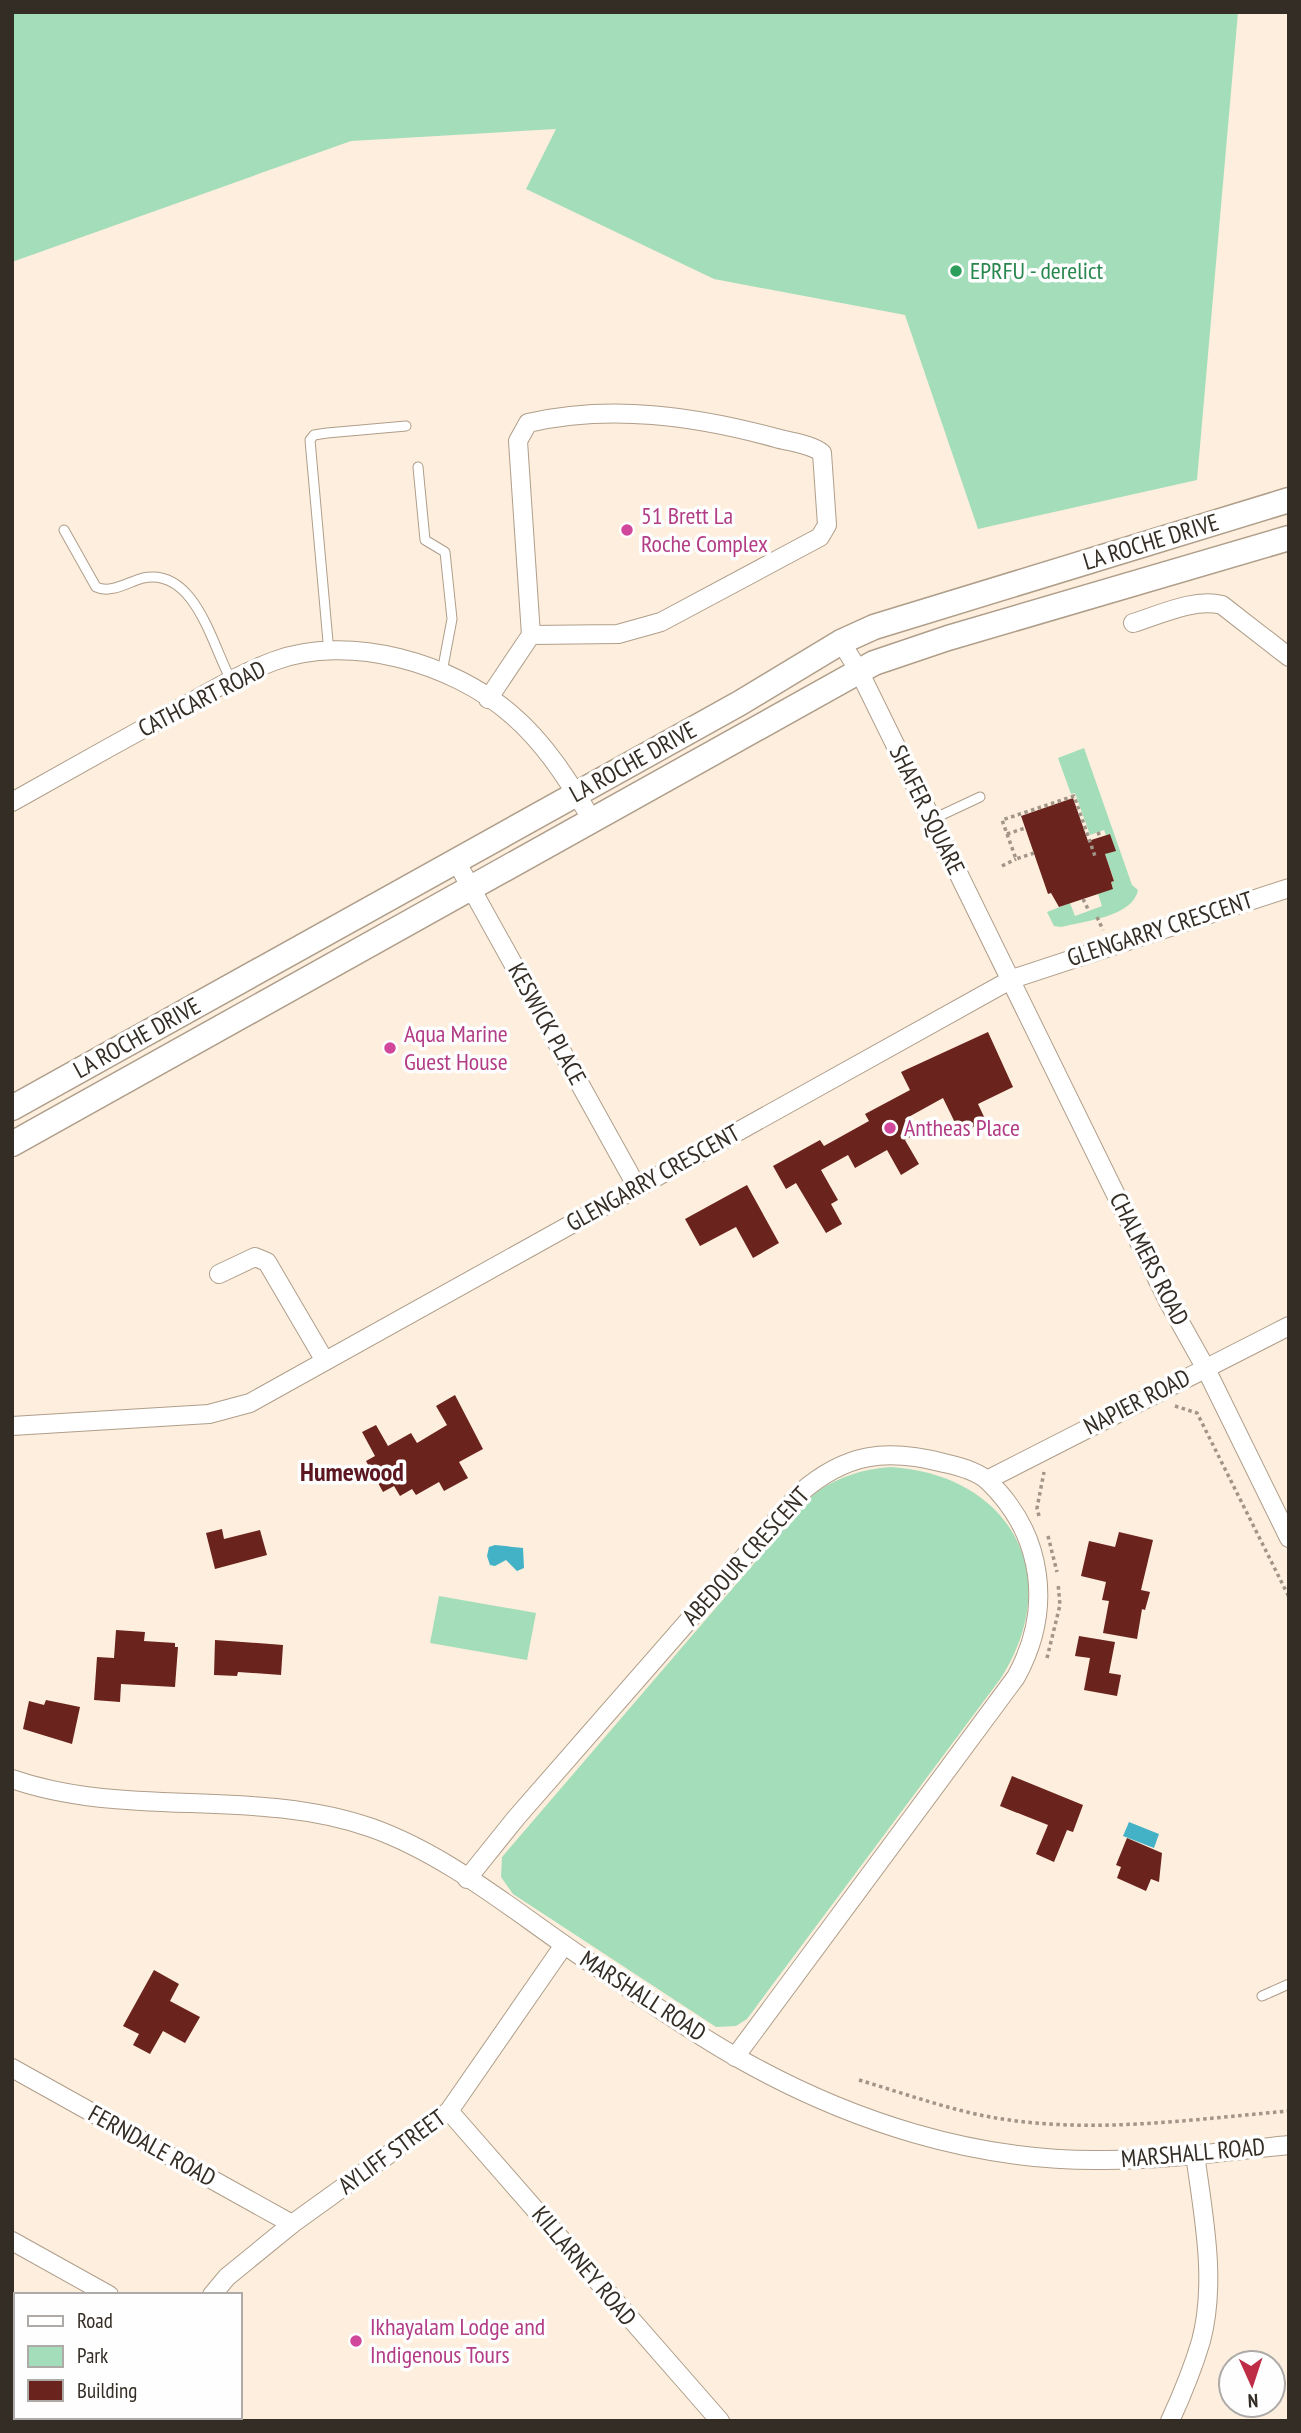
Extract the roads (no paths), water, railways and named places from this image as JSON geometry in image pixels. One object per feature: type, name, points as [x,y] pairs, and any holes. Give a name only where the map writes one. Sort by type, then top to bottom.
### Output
[{"type":"street","points":[[488,698],[531,635],[518,440],[528,423],[555,417],[659,414],[732,426],[822,453],[827,525],[820,537],[732,586],[651,626],[618,634],[531,635]]},
{"type":"street","name":"LA ROCHE DRIVE","points":[[12,1108],[740,703],[841,642],[925,610],[1289,500]]},
{"type":"street","points":[[1221,521],[1231,555]]},
{"type":"street","name":"LA ROCHE DRIVE","points":[[12,1144],[859,671],[893,656],[947,638],[1289,538]]},
{"type":"street","points":[[1133,623],[1191,605],[1213,603],[1222,605],[1289,657]]},
{"type":"street","name":"SHAFER SQUARE","points":[[841,642],[859,671],[1012,979]]},
{"type":"street","name":"CATHCART ROAD","points":[[13,800],[231,680],[275,660],[311,653],[360,652],[402,658],[442,672],[511,713],[536,739],[576,793],[592,820]]},
{"type":"street","name":"KESWICK PLACE","points":[[456,861],[637,1187]]},
{"type":"street","name":"GLENGARRY CRESCENT","points":[[12,1426],[209,1414],[250,1403],[1012,979],[1289,888]]},
{"type":"street","name":"CHALMERS ROAD","points":[[1012,979],[1168,1301],[1205,1367],[1289,1538]]},
{"type":"street","points":[[219,1274],[255,1257],[267,1262],[325,1361]]},
{"type":"street","name":"NAPIER ROAD","points":[[987,1480],[1289,1326]]},
{"type":"street","name":"ABEDOUR CRESCENT","points":[[467,1879],[598,1723],[800,1493],[821,1475],[862,1457],[905,1453],[960,1466],[987,1480],[1016,1518],[1036,1567],[1041,1600],[1038,1624],[1029,1653],[1016,1676],[735,2057]]},
{"type":"street","name":"MARSHALL ROAD","points":[[12,1779],[66,1794],[293,1810],[338,1818],[410,1845],[467,1879],[735,2057],[806,2094],[888,2126],[964,2146],[1026,2156],[1103,2161],[1289,2145]]},
{"type":"street","name":"AYLIFF STREET","points":[[214,2293],[234,2270],[292,2224],[449,2111],[564,1945]]},
{"type":"street","name":"FERNDALE ROAD","points":[[12,2068],[292,2224]]},
{"type":"street","name":"KILLARNEY ROAD","points":[[449,2111],[720,2421]]},
{"type":"street","points":[[1170,2421],[1195,2360],[1207,2306],[1204,2224],[1195,2154]]},
{"type":"street","points":[[12,2241],[105,2293]]},
{"type":"lane","points":[[329,653],[310,440],[314,435],[327,433],[406,426]]},
{"type":"lane","points":[[418,467],[425,540],[445,552],[452,619],[442,672]]},
{"type":"lane","points":[[64,530],[96,587],[109,590],[145,578],[167,578],[183,588],[195,602],[231,680]]},
{"type":"lane","points":[[931,820],[980,797]]},
{"type":"lane","points":[[1262,1996],[1289,1984]]},
{"type":"water","points":[[495,1545],[523,1548],[524,1568],[517,1571],[506,1560],[495,1566],[490,1565],[487,1556],[489,1547]]},
{"type":"water","points":[[1129,1822],[1159,1834],[1154,1848],[1123,1836]]},
{"type":"place","name":"EPRFU - derelict","points":[[956,271]]},
{"type":"place","name":"51 Brett La Roche Complex","points":[[627,530]]},
{"type":"place","name":"Aqua Marine Guest House","points":[[390,1048]]},
{"type":"place","name":"Antheas Place","points":[[890,1128]]},
{"type":"place","name":"Ikhayalam Lodge and Indigenous Tours","points":[[356,2341]]},
{"type":"district","name":"Humewood","points":[[352,1472]]}]
